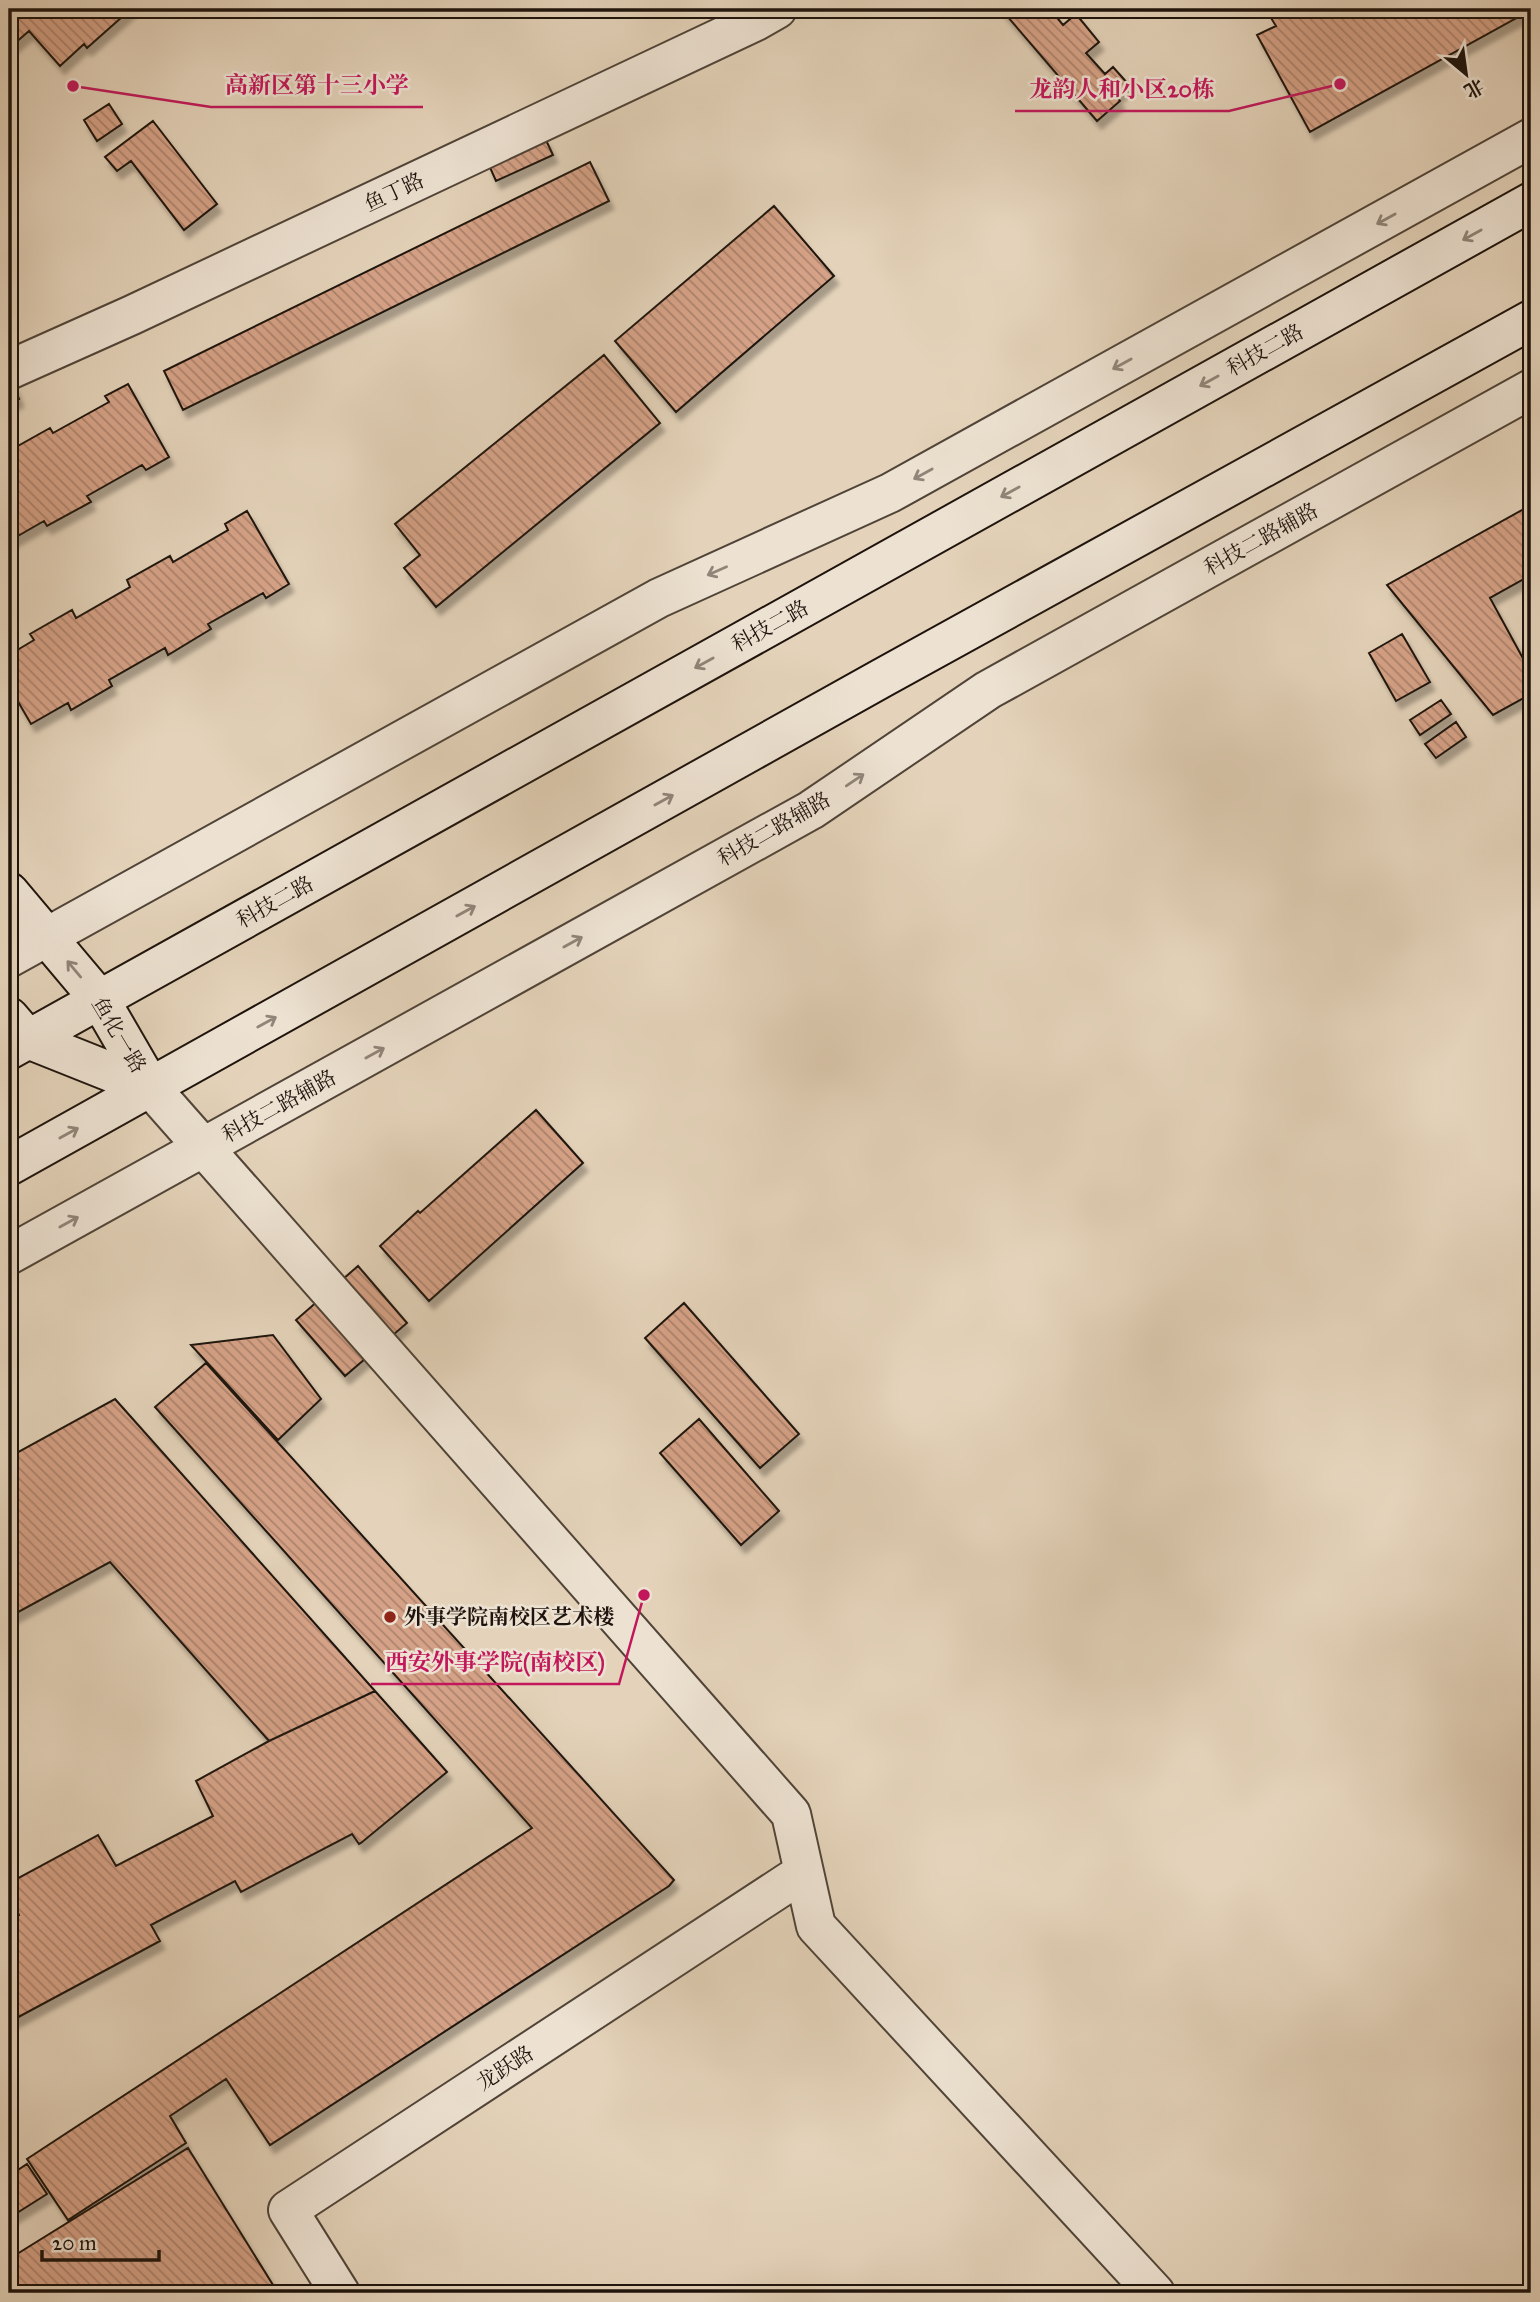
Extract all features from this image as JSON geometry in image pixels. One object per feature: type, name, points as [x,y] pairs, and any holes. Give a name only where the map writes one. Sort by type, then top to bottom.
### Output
[{"type":"street","name":"鱼丁路","points":[[9,370],[157,303],[777,9]]},
{"type":"street","points":[[9,958],[659,598],[890,493],[1531,138]]},
{"type":"street","name":"科技二路","points":[[15,1035],[100,1000],[1531,202]]},
{"type":"street","points":[[9,1166],[870,685],[1531,320]]},
{"type":"street","name":"科技二路辅路","points":[[9,1255],[811,810],[988,690],[1531,389]]},
{"type":"street","name":"鱼化一路","points":[[9,892],[100,1000],[151,1087]]},
{"type":"street","name":"鱼化一路","points":[[15,1035],[151,1087]]},
{"type":"street","points":[[151,1087],[791,1814],[816,1926],[1155,2293]]},
{"type":"street","name":"龙跃路","points":[[340,2293],[288,2210],[804,1872]]},
{"type":"building","points":[[9,9],[131,9],[87,48],[84,44],[60,66],[29,31],[13,45],[9,41]]},
{"type":"building","points":[[1001,9],[1050,9],[1063,25],[1076,14],[1099,42],[1086,53],[1105,74],[1113,67],[1129,85],[1116,96],[1120,101],[1097,121]]},
{"type":"building","points":[[1288,9],[1531,10],[1310,132],[1257,35],[1276,26],[1271,18]]},
{"type":"building","points":[[109,104],[122,124],[97,141],[84,120]]},
{"type":"building","points":[[153,121],[217,204],[184,230],[131,161],[117,171],[105,157]]},
{"type":"building","points":[[545,138],[553,155],[496,181],[488,163]]},
{"type":"building","points":[[590,162],[609,201],[183,410],[164,371]]},
{"type":"building","points":[[774,206],[834,276],[676,412],[615,341]]},
{"type":"building","points":[[604,355],[660,423],[436,607],[404,568],[420,555],[395,524]]},
{"type":"building","points":[[13,384],[19,399],[9,404],[9,386]]},
{"type":"building","points":[[128,384],[169,457],[146,470],[142,465],[87,496],[91,502],[47,526],[44,521],[9,541],[9,451],[50,428],[53,433],[109,402],[105,396]]},
{"type":"building","points":[[1531,505],[1531,575],[1490,598],[1531,673],[1531,694],[1493,715],[1387,585]]},
{"type":"building","points":[[247,511],[289,584],[266,598],[263,593],[208,624],[211,629],[168,655],[165,648],[109,680],[112,686],[71,710],[68,703],[31,724],[9,686],[9,681],[15,677],[9,667],[9,655],[34,640],[30,634],[72,610],[76,618],[130,587],[127,580],[170,556],[173,562],[228,530],[225,524]]},
{"type":"building","points":[[1402,634],[1430,682],[1396,701],[1369,653]]},
{"type":"building","points":[[1441,700],[1451,714],[1420,735],[1410,720]]},
{"type":"building","points":[[1456,722],[1466,737],[1436,758],[1425,744]]},
{"type":"building","points":[[536,1110],[583,1163],[429,1301],[380,1246]]},
{"type":"building","points":[[358,1266],[407,1323],[345,1376],[296,1320]]},
{"type":"building","points":[[684,1303],[799,1434],[760,1468],[645,1338]]},
{"type":"building","points":[[273,1335],[321,1399],[278,1440],[191,1345]]},
{"type":"building","name":"外事学院南校区艺术楼","points":[[206,1363],[674,1880],[669,1886],[270,2145],[226,2079],[170,2116],[186,2143],[68,2220],[27,2159],[532,1828],[155,1407]]},
{"type":"building","points":[[115,1399],[375,1691],[269,1741],[110,1562],[9,1617],[9,1457]]},
{"type":"building","points":[[699,1419],[779,1511],[741,1545],[660,1453]]},
{"type":"building","points":[[375,1691],[447,1772],[361,1843],[359,1844],[352,1834],[241,1892],[235,1881],[151,1925],[160,1941],[11,2021],[9,1920],[19,1915],[9,1894],[9,1883],[98,1835],[116,1866],[213,1816],[196,1781],[269,1741]]},
{"type":"building","points":[[188,2148],[278,2293],[9,2293],[9,2259]]},
{"type":"building","points":[[27,2164],[47,2194],[9,2218],[9,2176]]},
{"type":"place","name":"龙韵人和小区20栋","points":[[1340,84]]},
{"type":"place","name":"高新区第十三小学","points":[[73,86]]},
{"type":"place","name":"西安外事学院(南校区)","points":[[644,1595]]},
{"type":"place","name":"外事学院南校区艺术楼","points":[[390,1617]]}]
